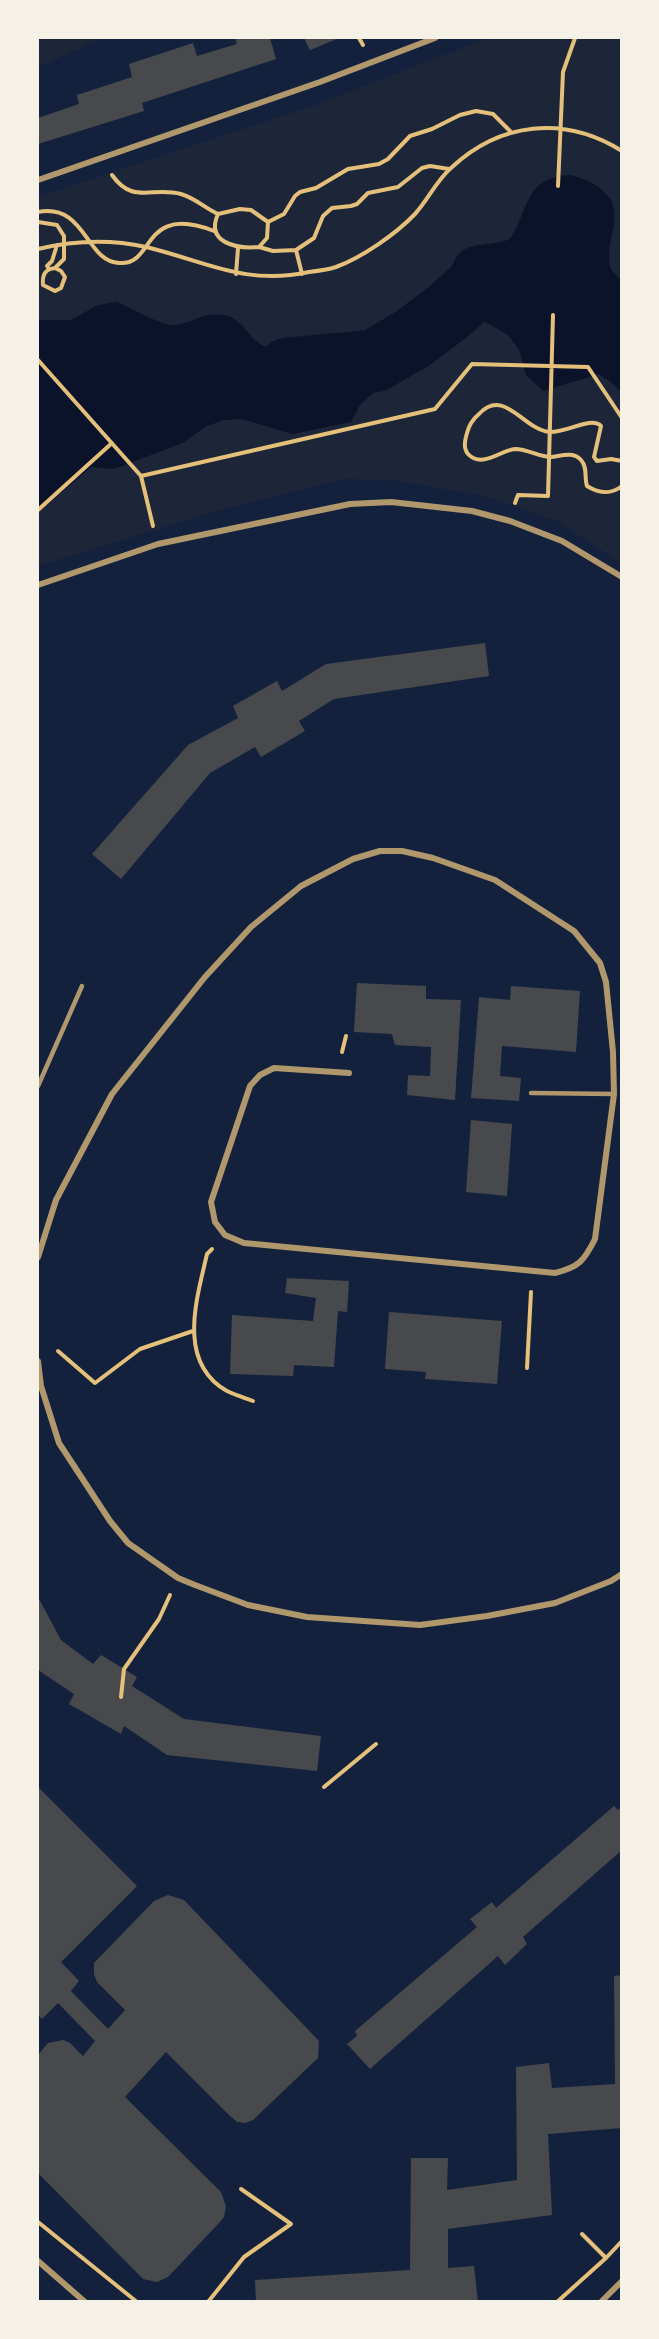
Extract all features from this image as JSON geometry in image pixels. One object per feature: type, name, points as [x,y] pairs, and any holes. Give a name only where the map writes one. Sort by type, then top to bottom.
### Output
[{"type":"street","points":[[38,180],[320,82],[435,38]]},
{"type":"street","points":[[38,585],[158,544],[350,504],[391,502],[472,511],[510,521],[562,541],[621,577]]},
{"type":"street","points":[[38,1257],[56,1200],[112,1094],[205,977],[251,927],[301,886],[353,859],[380,851],[402,851],[433,858],[495,880],[574,931],[600,963],[606,982],[614,1052],[614,1094],[595,1239],[585,1258],[571,1269],[555,1273],[244,1243],[225,1235],[215,1222],[211,1202],[250,1086],[260,1075],[274,1068],[349,1073]]},
{"type":"street","points":[[38,1361],[41,1386],[59,1443],[110,1521],[128,1543],[178,1578],[248,1605],[307,1617],[420,1625],[487,1616],[555,1603],[611,1581],[621,1574]]},
{"type":"street","points":[[38,2261],[85,2301]]},
{"type":"street","points":[[601,2301],[621,2281]]},
{"type":"lane","points":[[38,1086],[82,986]]},
{"type":"lane","points":[[531,1093],[614,1094]]},
{"type":"path","points":[[558,186],[563,72],[575,38]]},
{"type":"path","points":[[268,222],[284,214],[294,196],[300,192],[316,188],[348,169],[379,165],[410,136],[432,129],[460,115],[476,111],[494,114],[510,131]]},
{"type":"path","points":[[38,249],[89,242],[145,247],[236,274],[275,278],[302,274],[336,267],[374,247],[414,215],[449,169],[475,149],[510,131],[561,128],[595,138],[621,151]]},
{"type":"path","points":[[104,158],[112,175],[127,191],[146,194],[170,191],[192,197],[219,214],[240,209],[251,210],[268,222]]},
{"type":"path","points":[[219,214],[214,224],[214,231],[218,237],[238,248],[296,250],[314,238],[323,216],[332,208],[351,206],[357,204],[368,193],[398,187],[422,168],[430,166],[449,169]]},
{"type":"path","points":[[38,212],[54,211],[76,222],[89,242],[109,260],[118,263],[128,263],[135,259],[158,230],[176,223],[197,225],[214,231]]},
{"type":"path","points":[[38,222],[57,225],[62,231],[65,244],[64,259],[55,268],[44,273],[44,285],[55,291],[61,288],[65,277],[55,268]]},
{"type":"path","points":[[259,247],[267,238],[268,222]]},
{"type":"path","points":[[50,269],[46,266],[52,261],[57,245]]},
{"type":"path","points":[[236,274],[238,248]]},
{"type":"path","points":[[296,250],[302,274]]},
{"type":"path","points":[[510,521],[518,495],[548,496],[553,315]]},
{"type":"path","points":[[38,360],[142,478],[153,523]]},
{"type":"path","points":[[142,478],[435,409],[472,364],[588,367],[621,418]]},
{"type":"path","points":[[621,462],[611,459],[597,461],[594,457],[601,426],[598,423],[590,421],[569,430],[550,432],[532,426],[504,405],[490,404],[483,409],[469,426],[465,441],[468,454],[473,458],[481,459],[516,449],[549,457],[571,454],[580,459],[586,469],[587,486],[595,491],[616,490],[621,486]]},
{"type":"path","points":[[38,510],[112,444]]},
{"type":"path","points":[[225,1235],[207,1254],[194,1313],[193,1331],[197,1354],[209,1374],[226,1390],[253,1401]]},
{"type":"path","points":[[527,1368],[532,1271]]},
{"type":"path","points":[[59,1352],[95,1383],[140,1349],[193,1331]]},
{"type":"path","points":[[122,1697],[124,1669],[159,1619]]},
{"type":"path","points":[[324,1787],[376,1744]]},
{"type":"path","points":[[208,2301],[244,2257],[291,2224],[242,2189]]},
{"type":"path","points":[[38,2222],[137,2301]]},
{"type":"path","points":[[582,2234],[606,2258]]},
{"type":"path","points":[[557,2301],[606,2258],[621,2241]]},
{"type":"shaded area","points":[[38,38],[103,38],[38,67]]},
{"type":"shaded area","points":[[488,38],[621,38],[621,563],[557,521],[510,504],[478,495],[392,480],[342,479],[216,511],[38,566],[38,197],[315,105]]},
{"type":"shaded area","points":[[572,175],[594,184],[606,194],[613,204],[615,215],[609,260],[612,271],[621,281],[621,392],[602,373],[543,391],[526,375],[519,350],[509,336],[481,319],[469,293],[450,276],[453,263],[464,250],[510,239],[530,196],[545,181]]},
{"type":"shaded area","points":[[116,302],[170,325],[182,324],[211,314],[224,315],[238,322],[258,342],[272,348],[312,338],[338,336],[358,345],[366,353],[378,373],[381,386],[360,405],[351,422],[293,434],[242,419],[224,420],[205,427],[183,443],[114,469],[91,467],[47,505],[38,506],[38,320],[71,320],[98,305]]},
{"type":"building","points":[[235,38],[270,38],[276,59],[142,103],[144,111],[38,144],[38,118],[79,104],[77,95],[132,77],[129,64],[193,43],[197,56],[237,44]]},
{"type":"building","points":[[304,38],[339,38],[310,50]]},
{"type":"building","points":[[485,643],[489,676],[334,699],[299,721],[305,731],[261,757],[255,747],[210,773],[121,879],[92,854],[188,745],[238,718],[233,706],[277,681],[282,691],[326,664]]},
{"type":"building","points":[[357,983],[426,986],[426,999],[461,1000],[455,1100],[407,1095],[408,1075],[430,1076],[431,1047],[395,1045],[392,1034],[354,1032]]},
{"type":"building","points":[[511,986],[580,991],[576,1052],[502,1046],[500,1076],[521,1078],[519,1101],[471,1098],[479,997],[510,1000]]},
{"type":"building","points":[[471,1120],[512,1124],[507,1196],[466,1192]]},
{"type":"building","points":[[287,1278],[349,1281],[347,1312],[338,1311],[334,1367],[294,1365],[293,1376],[230,1374],[232,1315],[313,1321],[316,1298],[285,1293]]},
{"type":"building","points":[[389,1312],[502,1321],[497,1384],[425,1379],[426,1372],[385,1369]]},
{"type":"building","points":[[38,1597],[61,1640],[93,1664],[101,1655],[137,1677],[132,1686],[184,1719],[321,1736],[317,1771],[167,1755],[124,1726],[121,1734],[69,1704],[74,1694],[38,1670]]},
{"type":"building","points":[[38,1787],[137,1886],[61,1962],[79,1981],[71,1991],[108,2029],[125,2010],[97,1982],[94,1963],[154,1901],[168,1895],[184,1900],[319,2041],[318,2058],[253,2120],[245,2123],[237,2122],[229,2115],[166,2052],[125,2097],[221,2192],[226,2206],[224,2217],[219,2223],[168,2277],[157,2282],[143,2279],[38,2173],[38,2055],[48,2043],[63,2040],[70,2043],[83,2056],[95,2041],[58,2003],[42,2019],[38,2015]]},
{"type":"building","points":[[614,1806],[618,1810],[622,1807],[622,1850],[523,1937],[527,1944],[505,1965],[498,1956],[370,2069],[347,2044],[357,2036],[355,2031],[477,1927],[470,1919],[492,1902],[496,1908]]},
{"type":"building","points":[[622,1975],[622,2128],[548,2134],[552,2215],[448,2229],[448,2268],[474,2266],[478,2302],[256,2302],[255,2280],[410,2270],[411,2158],[448,2158],[447,2190],[517,2180],[516,2067],[549,2063],[552,2088],[615,2084],[614,1976]]},
{"type":"waterway","points":[[288,369],[374,361],[412,339],[469,293],[539,263],[569,271],[597,301],[614,344],[622,352]]}]
